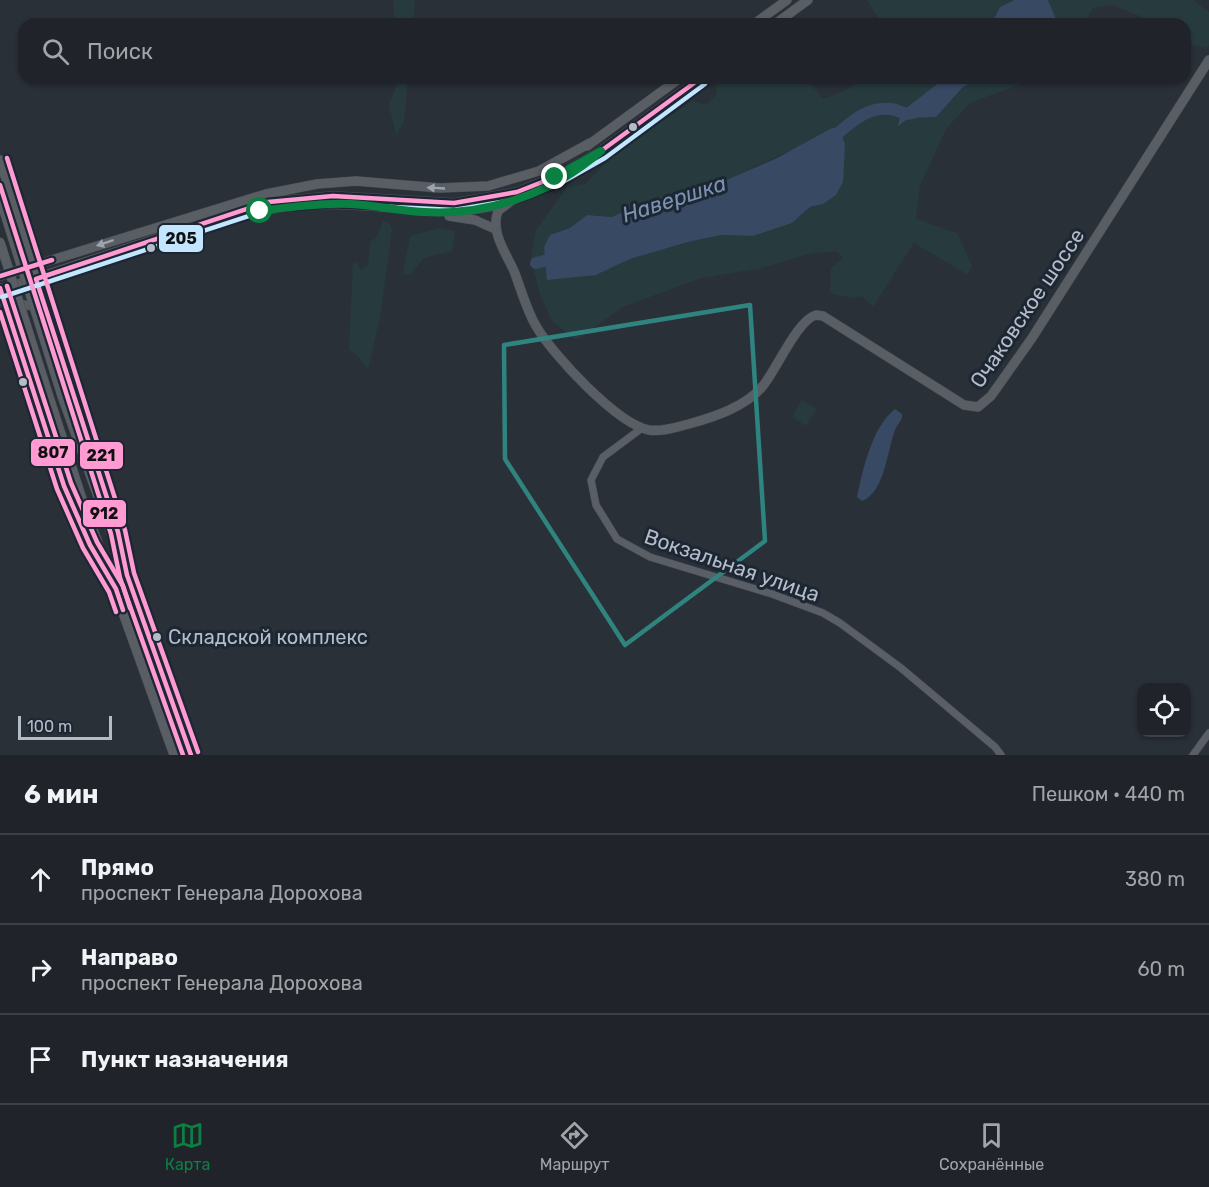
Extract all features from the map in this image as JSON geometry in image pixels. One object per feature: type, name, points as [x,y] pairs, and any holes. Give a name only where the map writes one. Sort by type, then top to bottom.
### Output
[{"type":"main road","points":[[762,18],[787,0]]},
{"type":"main road","points":[[783,18],[808,0]]},
{"type":"main road","name":"Очаковское шоссе","points":[[642,428],[658,431],[691,423],[729,409],[752,397],[762,388],[810,316],[816,315],[823,316],[964,405],[975,407],[983,404],[1032,338],[1209,60]]},
{"type":"main road","points":[[0,276],[266,194],[317,184],[356,181],[448,189],[488,186],[539,171],[590,143],[672,84]]},
{"type":"main road","points":[[408,210],[463,211],[511,201],[564,177],[693,84]]},
{"type":"main road","points":[[116,589],[90,545],[64,486],[0,289],[172,234],[244,208],[310,196],[351,196],[438,203],[488,199],[543,182],[601,151]]},
{"type":"main road","points":[[0,160],[47,315],[115,523],[127,574]]},
{"type":"main road","points":[[0,198],[62,396],[192,755]]},
{"type":"main road","points":[[511,201],[498,211],[495,229],[534,324],[545,341],[593,393],[642,428]]},
{"type":"main road","points":[[172,234],[237,216],[299,206],[350,204],[475,220],[495,229]]},
{"type":"main road","points":[[0,254],[15,250],[22,238],[21,232]]},
{"type":"main road","points":[[0,242],[81,496],[174,755]]},
{"type":"main road","points":[[11,324],[14,313],[28,303],[39,306],[47,315]]},
{"type":"street","name":"Вокзальная улица","points":[[642,428],[603,457],[591,480],[596,505],[617,539],[650,557],[780,597],[840,622],[901,668],[995,747],[1001,755]]},
{"type":"street","points":[[1193,755],[1209,733]]},
{"type":"highlighted area","points":[[750,305],[765,541],[625,645],[505,459],[504,345]]},
{"type":"green space","points":[[393,0],[415,0],[414,18],[394,18]]},
{"type":"green space","points":[[867,0],[1014,0],[1000,7],[994,18],[878,18]]},
{"type":"green space","points":[[1048,0],[1193,0],[1209,12],[1209,45],[1206,48],[1191,44],[1191,18],[1144,18],[1113,5],[1093,8],[1087,18],[1056,18]]},
{"type":"green space","points":[[396,84],[407,84],[404,122],[397,138],[389,105]]},
{"type":"green space","points":[[717,84],[811,84],[823,99],[851,88],[853,84],[937,84],[901,112],[899,125],[909,118],[936,117],[963,87],[969,84],[1021,84],[970,103],[946,129],[920,186],[916,219],[957,233],[972,266],[968,275],[914,243],[873,307],[862,296],[853,298],[830,293],[831,268],[843,258],[837,252],[812,253],[762,268],[701,278],[623,307],[576,340],[552,321],[540,295],[531,258],[536,230],[567,187],[585,184],[615,153],[692,101],[706,105],[717,95]],"holes":[[[839,128],[845,144],[823,204],[810,207],[792,223],[753,236],[721,235],[688,242],[630,259],[596,275],[550,235],[570,228],[587,215],[612,217],[642,202],[726,180]]]},
{"type":"green space","points":[[383,221],[390,224],[392,230],[380,318],[368,369],[357,355],[349,350],[353,263],[356,262],[361,270],[368,265],[370,242],[377,237]]},
{"type":"green space","points":[[440,228],[455,231],[452,251],[424,258],[410,275],[403,274],[410,236]]},
{"type":"green space","points":[[802,400],[817,409],[806,426],[792,417]]},
{"type":"water","points":[[1014,0],[1048,0],[1056,18],[994,18],[1000,7]]},
{"type":"water","points":[[937,84],[969,84],[963,87],[936,117],[909,118],[898,126],[901,112]]},
{"type":"water","points":[[832,128],[839,128],[845,144],[843,182],[836,195],[823,204],[810,207],[792,223],[753,236],[721,235],[688,242],[630,259],[596,275],[547,280],[544,247],[550,235],[570,228],[587,215],[612,217],[642,202],[726,180],[775,159]]},
{"type":"water","points":[[895,409],[902,416],[895,430],[884,470],[876,489],[862,501],[857,497],[874,437],[880,426]]},
{"type":"waterway","name":"Навершка","points":[[829,141],[857,118],[873,110],[891,109],[907,114],[913,113]]},
{"type":"waterway","name":"Навершка","points":[[536,263],[561,257]]},
{"type":"transit line","name":"807","points":[[191,755],[127,575],[118,532],[36,279],[268,202],[333,196],[454,203],[517,192],[555,177],[601,151],[693,84]]},
{"type":"transit line","name":"205","points":[[2,297],[270,209],[333,204],[454,210],[519,199],[559,184],[605,158],[705,84]]},
{"type":"transit line","name":"221","points":[[7,158],[125,530],[134,573],[198,752]]},
{"type":"transit line","name":"912","points":[[0,185],[111,534],[120,578],[183,755]]},
{"type":"transit line","name":"807","points":[[0,276],[52,260]]},
{"type":"transit line","name":"221","points":[[7,286],[71,483],[97,542],[123,586],[130,608]]},
{"type":"transit line","name":"807","points":[[0,288],[64,486],[90,545],[116,589],[123,610]]},
{"type":"transit line","name":"912","points":[[0,312],[57,489],[83,548],[109,592],[116,612]]},
{"type":"place","name":"Складской комплекс","points":[[157,637]]},
{"type":"route","points":[[260,211],[299,206],[350,204],[423,212],[455,212],[489,207],[549,186],[576,171],[601,151],[555,177]]}]
